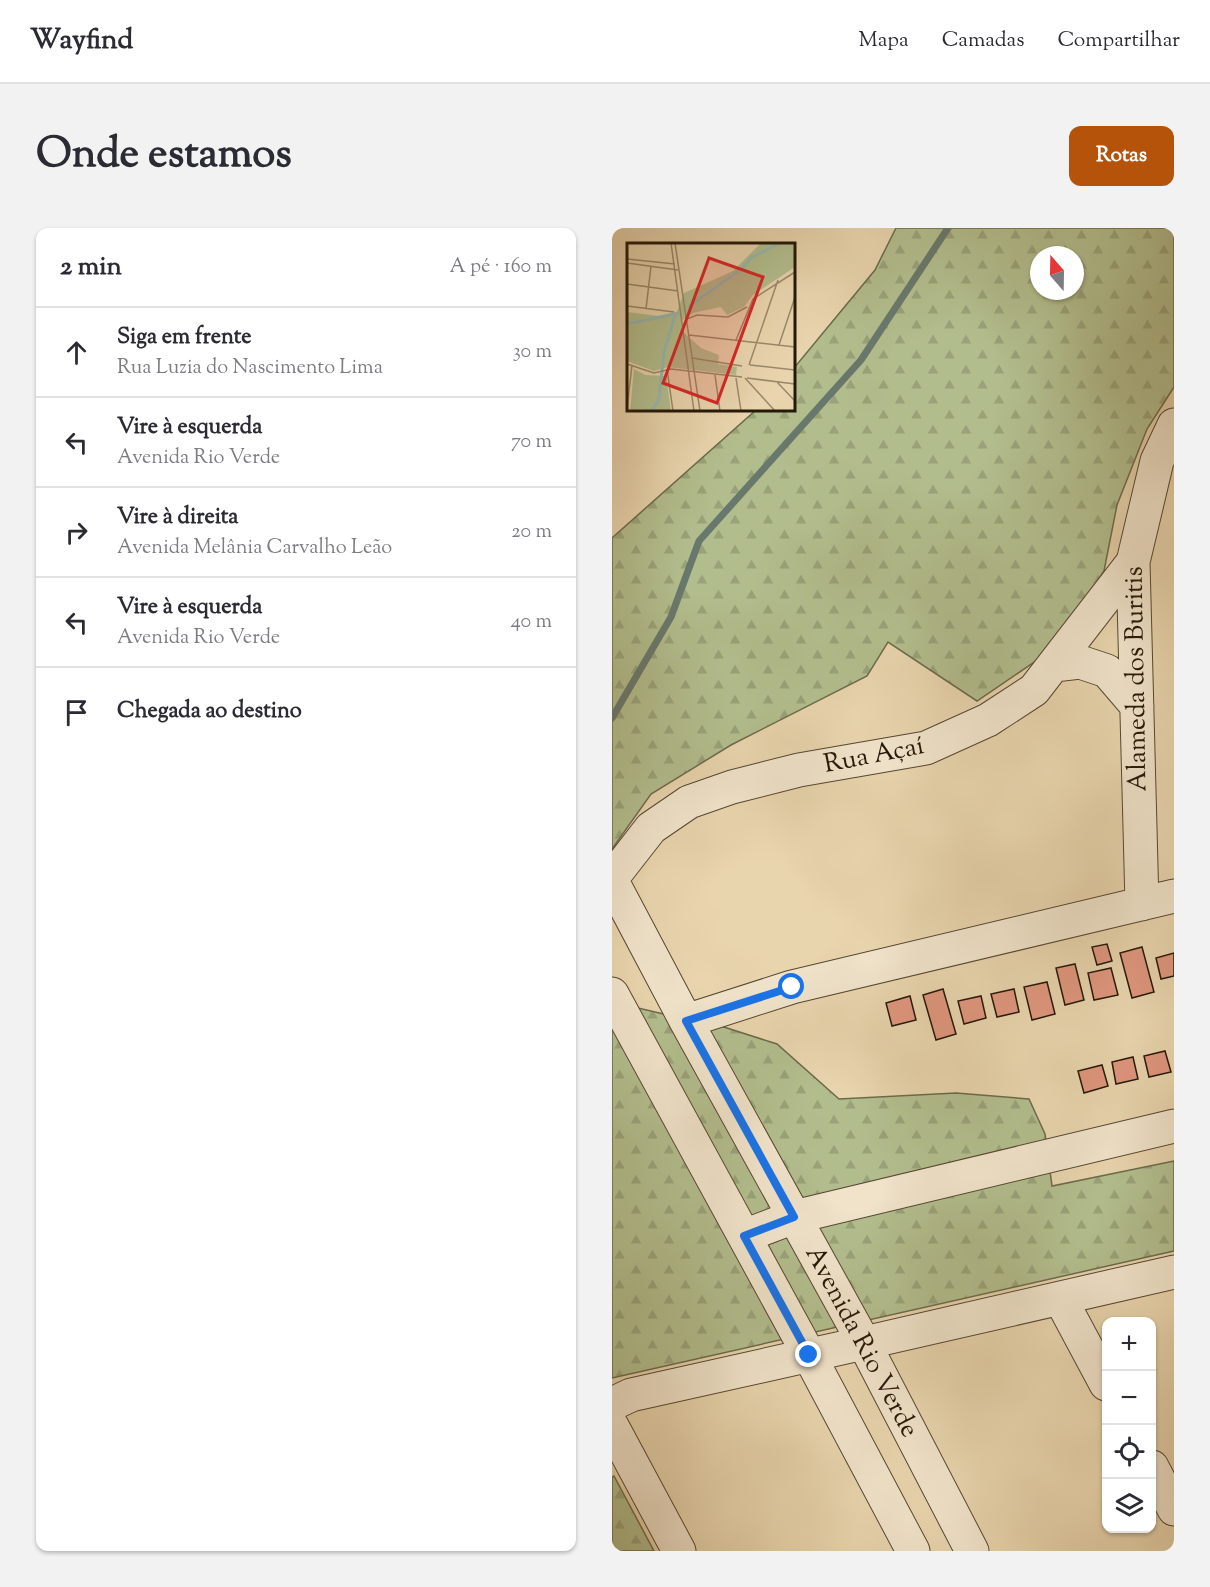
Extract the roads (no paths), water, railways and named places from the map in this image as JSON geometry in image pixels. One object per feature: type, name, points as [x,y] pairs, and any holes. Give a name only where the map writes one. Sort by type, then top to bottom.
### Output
[{"type":"street","name":"Alameda dos Buritis","points":[[1142,904],[1133,562],[1157,461],[1174,425]]},
{"type":"street","name":"Rua Açaí","points":[[612,879],[651,828],[689,802],[732,787],[799,770],[926,748],[988,720],[1034,690],[1133,562]]},
{"type":"street","points":[[1054,665],[1080,662],[1107,671],[1137,706]]},
{"type":"street","name":"Avenida Rio Verde","points":[[612,879],[686,1021],[864,1343],[972,1551]]},
{"type":"street","points":[[686,1021],[792,987],[1174,896]]},
{"type":"street","name":"Avenida Rio Verde","points":[[612,994],[913,1551]]},
{"type":"street","points":[[744,1236],[794,1217],[1174,1126]]},
{"type":"street","points":[[612,1404],[631,1395],[1174,1272]]},
{"type":"street","points":[[1060,1298],[1102,1375]]},
{"type":"street","points":[[612,1426],[679,1551]]},
{"type":"street","points":[[1156,1475],[1174,1509]]},
{"type":"waterway","points":[[612,718],[671,617],[699,541],[861,360],[948,228]]}]
